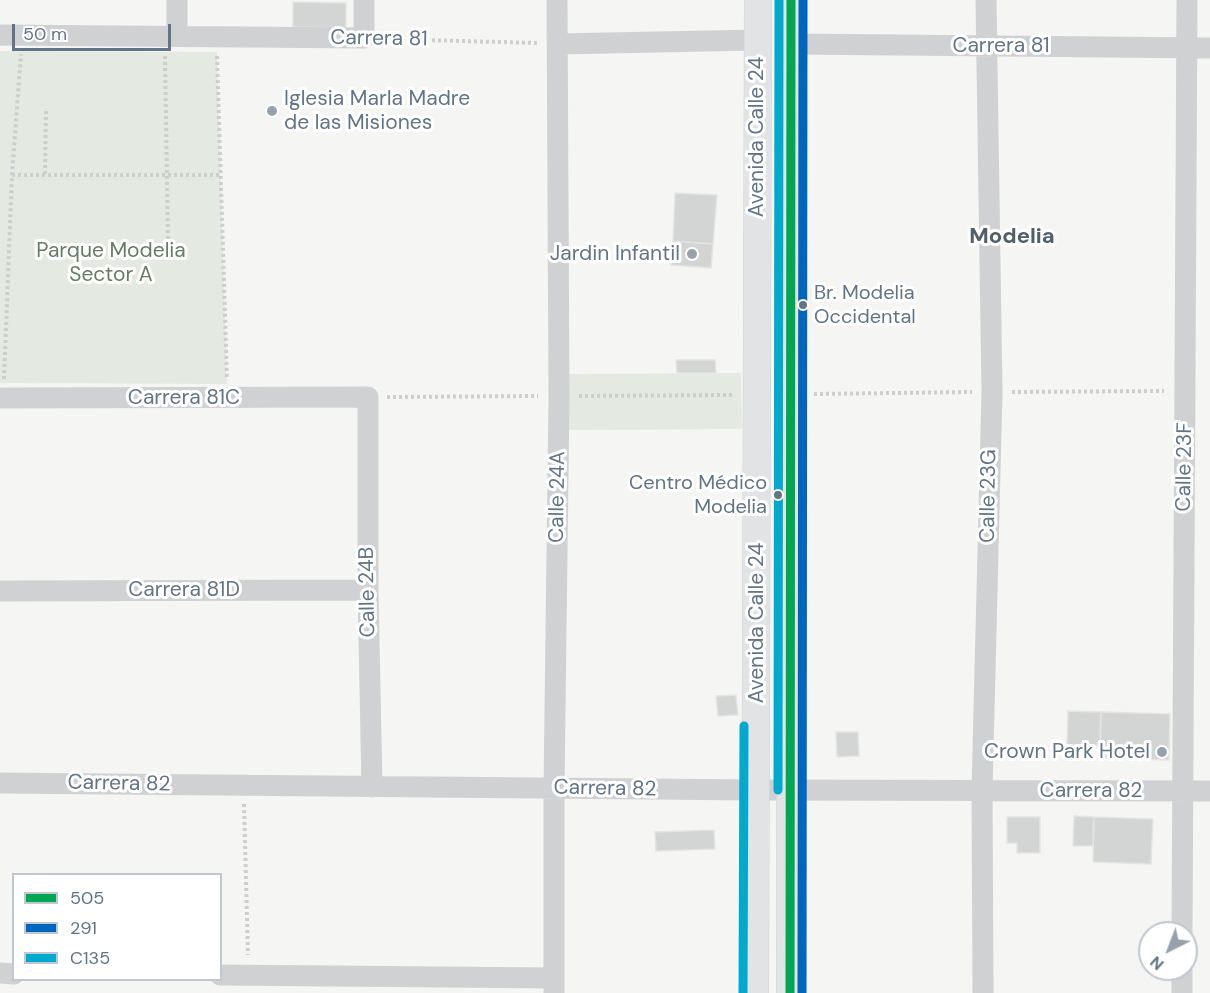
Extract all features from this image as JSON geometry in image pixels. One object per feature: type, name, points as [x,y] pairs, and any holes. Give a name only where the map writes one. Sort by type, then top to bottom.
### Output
[{"type":"main road","name":"Avenida Calle 24","points":[[755,993],[758,0]]},
{"type":"main road","name":"Avenida Calle 24","points":[[790,993],[791,0]]},
{"type":"street","points":[[171,44],[177,0]]},
{"type":"street","points":[[364,0],[364,38]]},
{"type":"street","name":"Calle 24A","points":[[554,985],[559,396],[557,0]]},
{"type":"street","name":"Calle 23G","points":[[983,993],[982,790],[992,392],[986,0]]},
{"type":"street","name":"Calle 23F","points":[[1182,921],[1187,0]]},
{"type":"street","name":"Carrera 81","points":[[0,35],[171,44],[217,37],[364,38]]},
{"type":"street","points":[[558,44],[758,40]]},
{"type":"street","name":"Carrera 81","points":[[791,44],[1210,48]]},
{"type":"street","name":"Carrera 81C","points":[[2,390],[227,398],[368,398]]},
{"type":"street","name":"Calle 24B","points":[[368,398],[368,590],[372,787]]},
{"type":"street","name":"Carrera 81D","points":[[0,591],[368,590]]},
{"type":"street","name":"Carrera 82","points":[[0,783],[756,790],[1210,791]]},
{"type":"street","points":[[222,975],[249,975],[360,985],[554,985]]},
{"type":"path","points":[[2,390],[12,175],[22,36]]},
{"type":"path","points":[[217,37],[227,398]]},
{"type":"path","name":"Carrera 81","points":[[364,38],[558,44]]},
{"type":"path","points":[[168,244],[167,175],[171,44]]},
{"type":"path","points":[[45,174],[46,111]]},
{"type":"path","points":[[12,175],[221,175]]},
{"type":"path","points":[[0,296],[8,296]]},
{"type":"path","points":[[244,785],[249,975]]},
{"type":"green space","name":"Parque Modelia Sector A","points":[[0,51],[217,52],[227,384],[0,383]]},
{"type":"green space","points":[[741,373],[742,429],[564,430],[564,374]]},
{"type":"building","points":[[293,2],[346,3],[346,28],[293,27]]},
{"type":"building","points":[[675,193],[717,195],[713,244],[673,241]]},
{"type":"building","name":"Jardin Infantil","points":[[673,241],[713,244],[711,268],[671,265]]},
{"type":"building","points":[[676,360],[715,360],[716,373],[677,373]]},
{"type":"building","points":[[736,695],[738,715],[718,716],[716,696]]},
{"type":"building","points":[[1068,711],[1101,712],[1100,746],[1067,745]]},
{"type":"building","points":[[1101,712],[1170,714],[1169,760],[1100,758]]},
{"type":"building","points":[[836,732],[858,732],[859,756],[837,757]]},
{"type":"building","points":[[1074,816],[1094,817],[1093,846],[1073,846]]},
{"type":"building","points":[[1007,817],[1040,817],[1040,853],[1017,853],[1017,843],[1007,843]]},
{"type":"building","points":[[1094,817],[1153,819],[1151,864],[1093,862]]},
{"type":"building","points":[[714,830],[715,849],[656,851],[655,832]]},
{"type":"transit line","name":"C135","points":[[778,790],[779,0]]},
{"type":"transit line","name":"505","points":[[790,993],[791,0]]},
{"type":"transit line","name":"291","points":[[802,993],[803,0]]},
{"type":"transit line","name":"C135","points":[[743,993],[744,726]]},
{"type":"place","name":"Iglesia MarIa Madre de las Misiones","points":[[272,111]]},
{"type":"place","name":"Jardin Infantil","points":[[692,254]]},
{"type":"place","name":"Br. Modelia Occidental","points":[[803,305]]},
{"type":"place","name":"Centro Médico Modelia","points":[[778,495]]},
{"type":"place","name":"Crown Park Hotel","points":[[1162,752]]},
{"type":"district","name":"Modelia","points":[[1012,237]]}]
